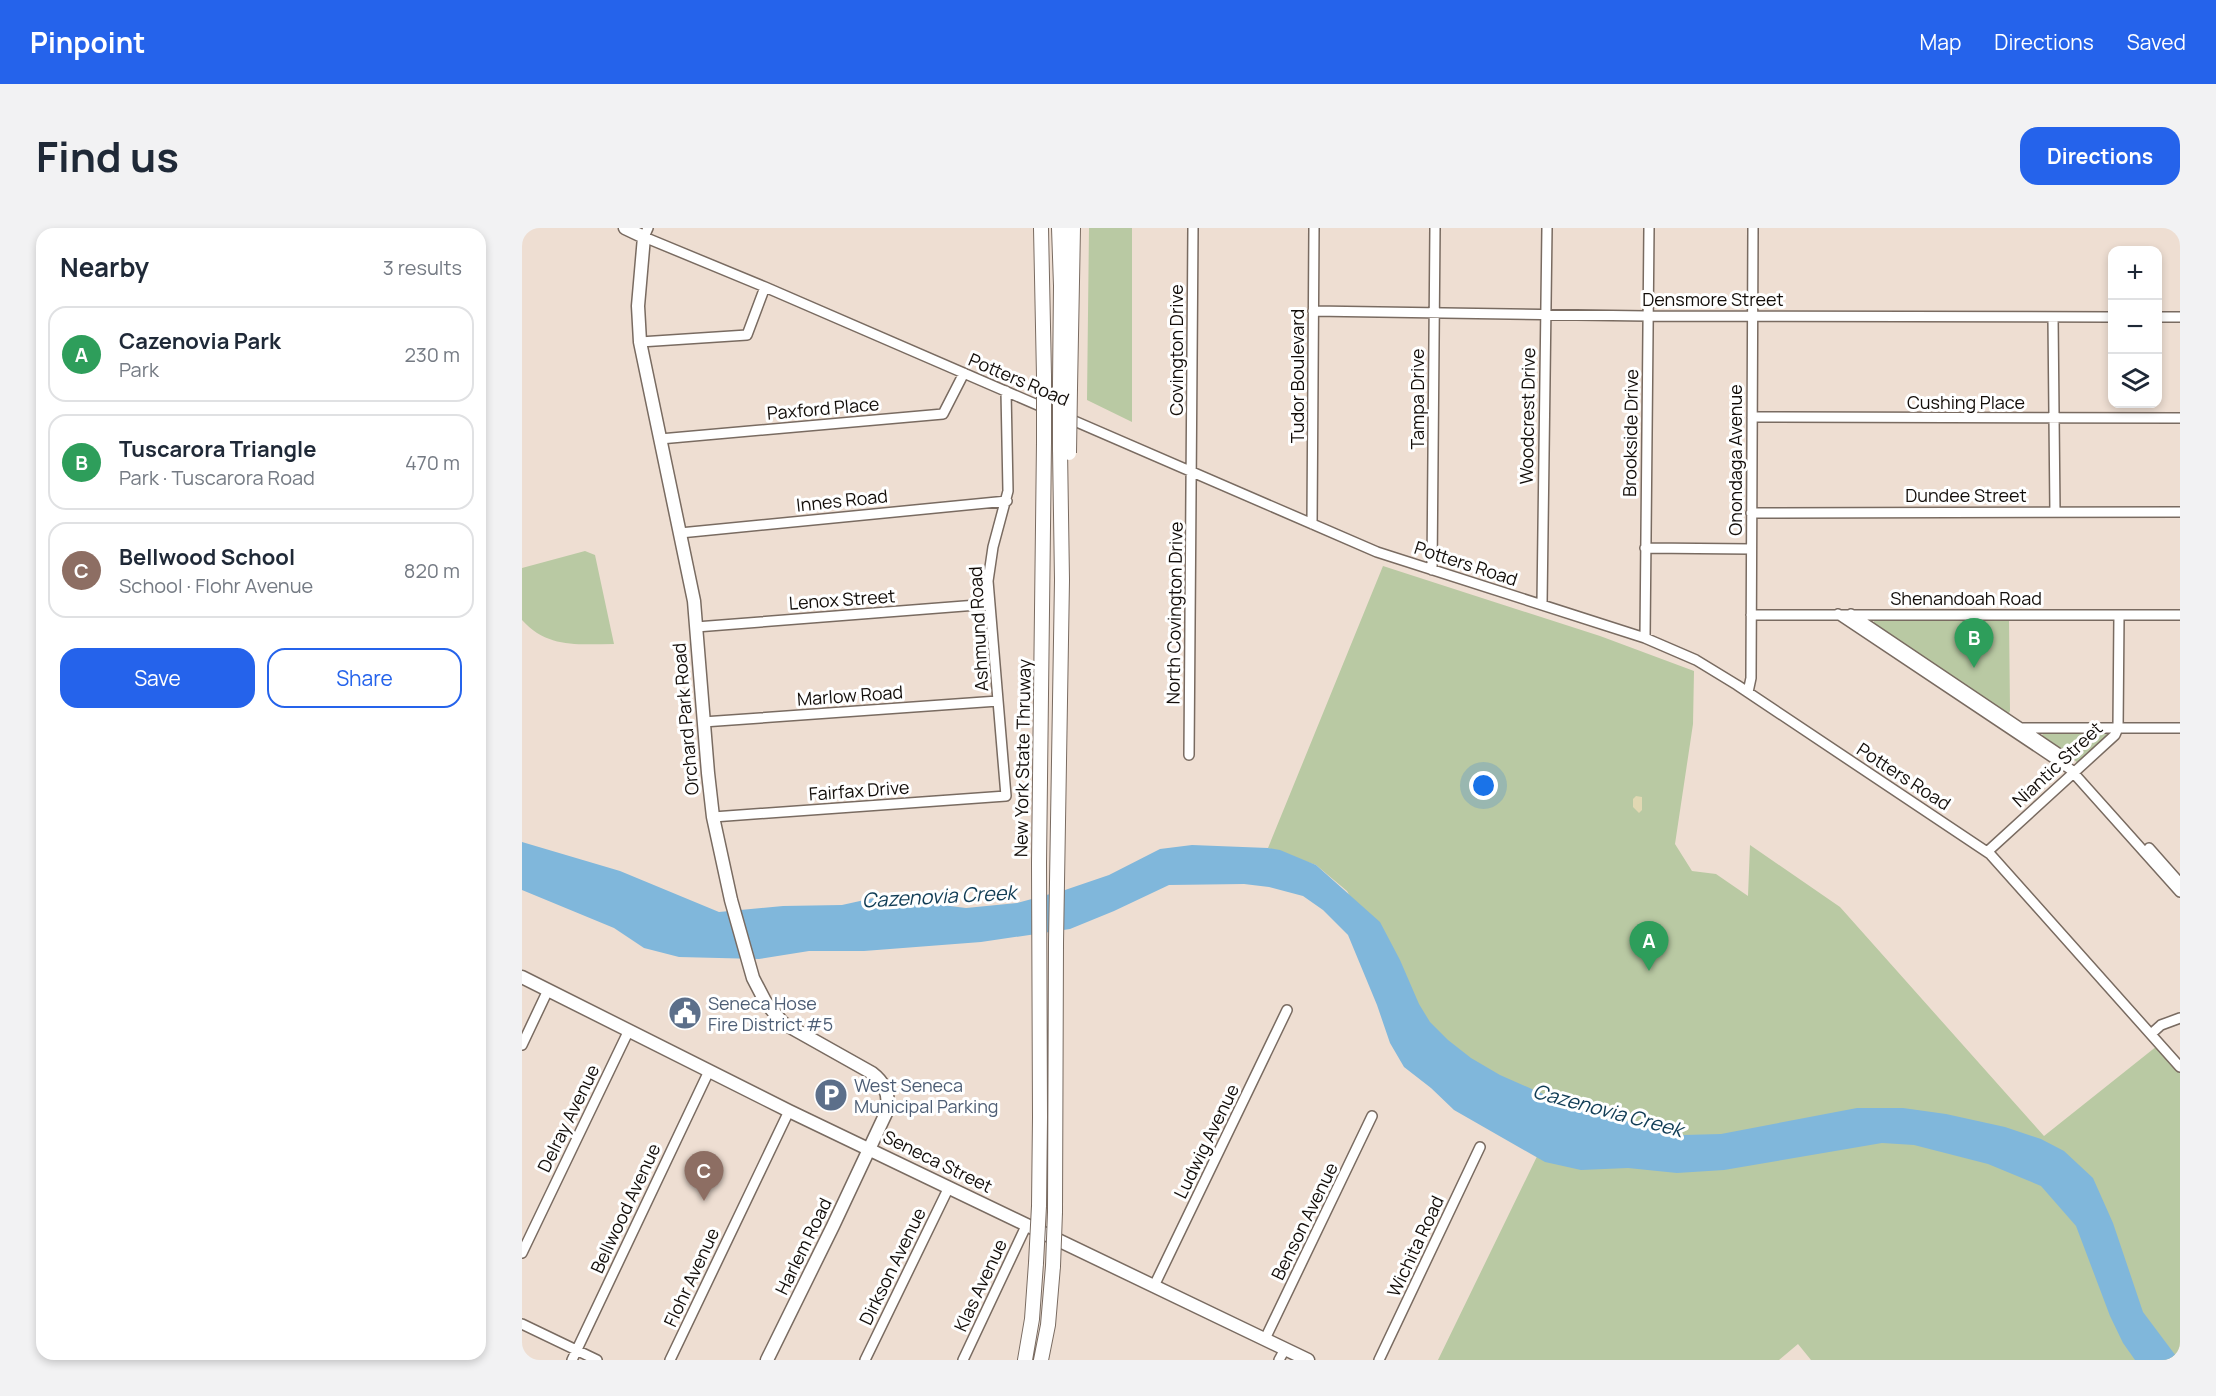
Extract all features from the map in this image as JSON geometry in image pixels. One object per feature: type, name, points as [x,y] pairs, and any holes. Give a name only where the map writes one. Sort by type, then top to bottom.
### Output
[{"type":"highway","name":"New York State Thruway","points":[[1025,1360],[1032,1319],[1039,1206],[1039,862],[1044,442],[1041,228]]},
{"type":"highway","points":[[1059,228],[1065,385]]},
{"type":"highway","points":[[1065,385],[1073,228]]},
{"type":"highway","name":"New York State Thruway","points":[[1041,1360],[1048,1325],[1055,1212],[1056,943],[1062,580],[1068,550],[1065,385]]},
{"type":"main road","points":[[625,228],[646,233]]},
{"type":"main road","name":"Orchard Park Road","points":[[646,233],[638,306],[640,342],[694,601],[713,817],[731,900],[749,966],[766,1004],[783,1023],[872,1073],[882,1082],[888,1096],[887,1111],[870,1148]]},
{"type":"main road","name":"Seneca Street","points":[[522,977],[789,1111],[1265,1339],[1282,1354],[1308,1360]]},
{"type":"main road","name":"Harlem Road","points":[[767,1360],[870,1148]]},
{"type":"street","name":"Covington Drive","points":[[1192,472],[1193,228]]},
{"type":"street","name":"Tudor Boulevard","points":[[1312,524],[1314,228]]},
{"type":"street","name":"Tampa Drive","points":[[1432,570],[1435,228]]},
{"type":"street","name":"Woodcrest Drive","points":[[1542,604],[1547,228]]},
{"type":"street","name":"Brookside Drive","points":[[1645,638],[1648,228]]},
{"type":"street","name":"Onondaga Avenue","points":[[1748,692],[1751,678],[1754,228]]},
{"type":"street","name":"Potters Road","points":[[646,233],[765,287],[1377,552],[1645,638],[1696,660],[1748,692],[1987,852],[2180,1067]]},
{"type":"street","points":[[640,342],[747,335],[765,287]]},
{"type":"street","name":"Densmore Street","points":[[1313,311],[1647,316],[2108,317]]},
{"type":"street","points":[[2053,317],[2055,512]]},
{"type":"street","points":[[2162,317],[2180,317]]},
{"type":"street","name":"Paxford Place","points":[[660,439],[943,414],[964,373]]},
{"type":"street","name":"Ashmund Road","points":[[1006,392],[1009,484],[1007,501],[989,565],[990,604],[1006,796]]},
{"type":"street","name":"Cushing Place","points":[[1752,417],[2180,418]]},
{"type":"street","name":"North Covington Drive","points":[[1189,754],[1192,472]]},
{"type":"street","name":"Innes Road","points":[[680,532],[1007,501]]},
{"type":"street","name":"Dundee Street","points":[[1751,513],[2180,512]]},
{"type":"street","points":[[1645,548],[1751,549]]},
{"type":"street","name":"Lenox Street","points":[[696,627],[990,604]]},
{"type":"street","points":[[1838,614],[2075,771],[2180,883]]},
{"type":"street","points":[[1851,614],[2068,759],[2075,771],[2180,892]]},
{"type":"street","name":"Shenandoah Road","points":[[1751,615],[2180,615]]},
{"type":"street","name":"Niantic Street","points":[[1987,852],[2115,735],[2118,728],[2119,615]]},
{"type":"street","name":"Marlow Road","points":[[703,722],[998,700]]},
{"type":"street","points":[[2009,728],[2180,728]]},
{"type":"street","name":"Fairfax Drive","points":[[713,817],[1006,796]]},
{"type":"street","points":[[522,1045],[548,990]]},
{"type":"street","name":"Ludwig Avenue","points":[[1154,1286],[1287,1010]]},
{"type":"street","points":[[2151,1034],[2161,1025],[2180,1018]]},
{"type":"street","name":"Delray Avenue","points":[[522,1253],[629,1030]]},
{"type":"street","name":"Bellwood Avenue","points":[[572,1360],[710,1071]]},
{"type":"street","name":"Flohr Avenue","points":[[670,1360],[789,1111]]},
{"type":"street","name":"Benson Avenue","points":[[1265,1339],[1372,1116]]},
{"type":"street","name":"Wichita Road","points":[[1379,1360],[1480,1147]]},
{"type":"street","name":"Dirkson Avenue","points":[[865,1360],[949,1186]]},
{"type":"street","name":"Klas Avenue","points":[[963,1360],[1027,1224]]},
{"type":"street","points":[[522,1324],[597,1360]]},
{"type":"green space","points":[[1089,228],[1132,228],[1132,422],[1087,400]]},
{"type":"green space","points":[[585,551],[595,555],[614,644],[576,644],[553,640],[542,636],[522,620],[522,568]]},
{"type":"green space","points":[[1383,566],[1600,636],[1694,671],[1693,724],[1675,844],[1692,871],[1716,874],[1748,896],[1750,845],[1840,907],[2044,1136],[2157,1046],[2180,1072],[2180,1360],[1811,1360],[1798,1344],[1779,1360],[1438,1360],[1544,1142],[1420,1020],[1347,891],[1316,865],[1268,848]]},
{"type":"green space","points":[[1875,619],[2009,620],[2010,711],[2008,715],[1873,624]]},
{"type":"green space","points":[[2043,732],[2108,732],[2109,735],[2078,763],[2042,737]]},
{"type":"sand","points":[[1636,796],[1642,797],[1642,810],[1639,813],[1633,807],[1633,799]]},
{"type":"water","points":[[522,842],[620,871],[719,912],[783,906],[842,905],[878,897],[966,908],[1017,903],[1109,875],[1160,849],[1192,845],[1280,850],[1316,865],[1380,922],[1419,1004],[1430,1022],[1448,1040],[1471,1058],[1500,1075],[1550,1097],[1606,1116],[1684,1135],[1721,1134],[1857,1108],[1903,1108],[1946,1114],[2005,1127],[2041,1139],[2064,1151],[2093,1178],[2113,1223],[2143,1312],[2179,1360],[2135,1360],[2123,1343],[2110,1316],[2076,1226],[2041,1186],[1988,1164],[1914,1145],[1882,1143],[1724,1170],[1677,1173],[1628,1168],[1581,1170],[1545,1162],[1454,1110],[1404,1067],[1390,1043],[1348,935],[1323,910],[1303,896],[1269,887],[1244,884],[1169,885],[1070,929],[981,942],[864,951],[809,951],[759,959],[679,957],[644,948],[614,928],[522,890]]},
{"type":"place","name":"Tuscarora Triangle","points":[[1974,668]]},
{"type":"place","name":"Cazenovia Park","points":[[1649,971]]},
{"type":"place","name":"Seneca Hose Fire District #5","points":[[685,1013]]},
{"type":"place","name":"West Seneca Municipal Parking","points":[[831,1095]]},
{"type":"place","name":"Bellwood School","points":[[704,1201]]},
{"type":"water label","name":"Cazenovia Creek","points":[[939,896]]},
{"type":"water label","name":"Cazenovia Creek","points":[[1608,1110]]}]
